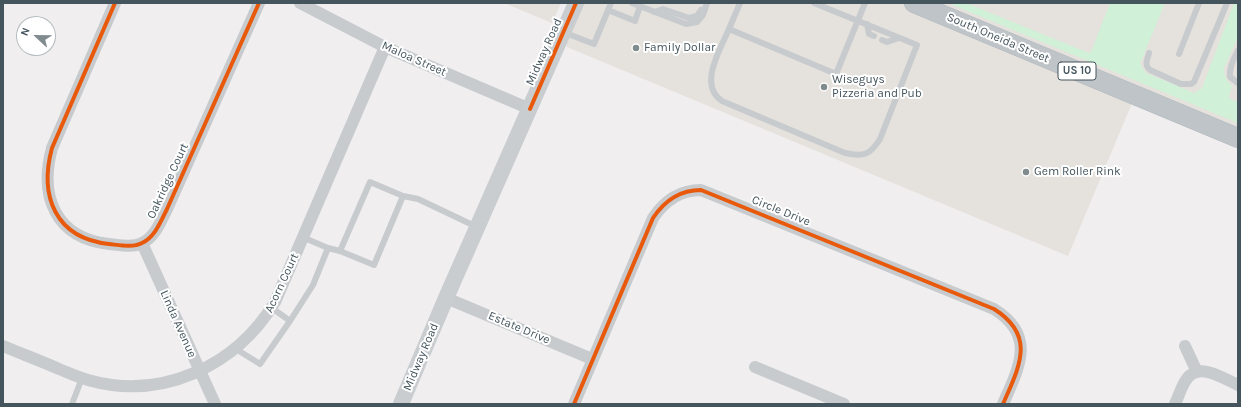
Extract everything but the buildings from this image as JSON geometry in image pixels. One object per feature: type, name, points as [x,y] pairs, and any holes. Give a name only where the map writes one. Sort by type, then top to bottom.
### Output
[{"type":"highway","name":"South Oneida Street","points":[[914,3],[1238,138]]},
{"type":"main road","name":"Midway Road","points":[[401,404],[576,3]]},
{"type":"street","points":[[115,3],[52,148],[48,163],[48,186],[50,200],[55,212],[61,221],[77,235],[106,244],[142,244]]},
{"type":"street","name":"Oakridge Court","points":[[142,244],[151,236],[167,209],[259,3]]},
{"type":"street","name":"Maloa Street","points":[[300,3],[385,47],[530,109]]},
{"type":"street","name":"Acorn Court","points":[[3,346],[82,378],[110,385],[137,386],[164,383],[200,371],[236,349],[256,329],[272,308],[283,287],[302,237],[385,47]]},
{"type":"street","name":"Circle Drive","points":[[574,404],[653,218],[659,208],[673,196],[692,190],[701,190],[994,309],[1008,319],[1014,327],[1021,346],[1019,366],[1003,404]]},
{"type":"street","name":"Linda Avenue","points":[[142,244],[215,404]]},
{"type":"street","name":"Estate Drive","points":[[446,298],[592,359]]},
{"type":"street","points":[[1185,346],[1196,372]]},
{"type":"street","points":[[755,367],[844,404]]},
{"type":"street","points":[[1175,404],[1186,380],[1196,372],[1206,371],[1238,385]]},
{"type":"lane","points":[[563,32],[594,44],[611,3]]},
{"type":"lane","points":[[632,3],[686,24],[696,22],[703,15],[707,3]]},
{"type":"lane","points":[[654,12],[663,9],[684,17],[693,18],[700,12],[704,3]]},
{"type":"lane","points":[[740,3],[712,71],[710,81],[712,90],[716,96],[722,100],[845,153],[857,155],[866,154],[874,148],[880,139],[917,45],[814,3]]},
{"type":"lane","points":[[729,29],[836,74],[865,3]]},
{"type":"lane","points":[[1179,54],[1199,3]]},
{"type":"lane","points":[[1149,53],[1146,64],[1147,68],[1181,84],[1191,84],[1194,82],[1227,3]]},
{"type":"lane","points":[[608,10],[635,21],[640,6]]},
{"type":"lane","points":[[867,24],[869,34],[874,36]]},
{"type":"lane","points":[[882,40],[887,42],[899,38]]},
{"type":"lane","points":[[1238,50],[1230,66],[1229,72],[1233,81],[1238,83]]},
{"type":"lane","points":[[340,251],[370,182],[403,196],[418,199],[478,228]]},
{"type":"lane","points":[[302,237],[328,248],[340,251],[374,266],[403,196]]},
{"type":"lane","points":[[236,349],[260,364],[313,285],[328,248]]},
{"type":"lane","points":[[272,308],[290,321]]},
{"type":"lane","points":[[72,404],[82,378]]},
{"type":"shaded area","points":[[504,3],[561,3],[552,23]]},
{"type":"shaded area","points":[[578,3],[1238,3],[1238,138],[1135,96],[1068,256],[567,47],[563,27]]},
{"type":"green space","points":[[948,3],[966,3],[1089,53],[1091,52],[1110,3],[1165,3],[1140,64],[1146,73],[1194,93],[1202,88],[1234,3],[1238,3],[1238,37],[1224,68],[1226,78],[1232,86],[1229,97],[1230,99],[1238,102],[1238,123]]},
{"type":"cycle path","points":[[115,3],[52,148],[48,182],[50,198],[55,212],[64,224],[75,233],[91,240],[109,244],[130,246],[138,245],[151,237],[160,223],[259,3]]},
{"type":"cycle path","points":[[530,109],[576,3]]},
{"type":"cycle path","points":[[574,404],[653,218],[668,201],[680,194],[693,190],[701,190],[994,309],[1007,319],[1016,330],[1020,341],[1021,353],[1019,365],[1003,404]]},
{"type":"place","name":"Family Dollar","points":[[636,48]]},
{"type":"place","name":"Wiseguys Pizzeria and Pub","points":[[824,87]]},
{"type":"place","name":"Gem Roller Rink","points":[[1026,172]]}]
